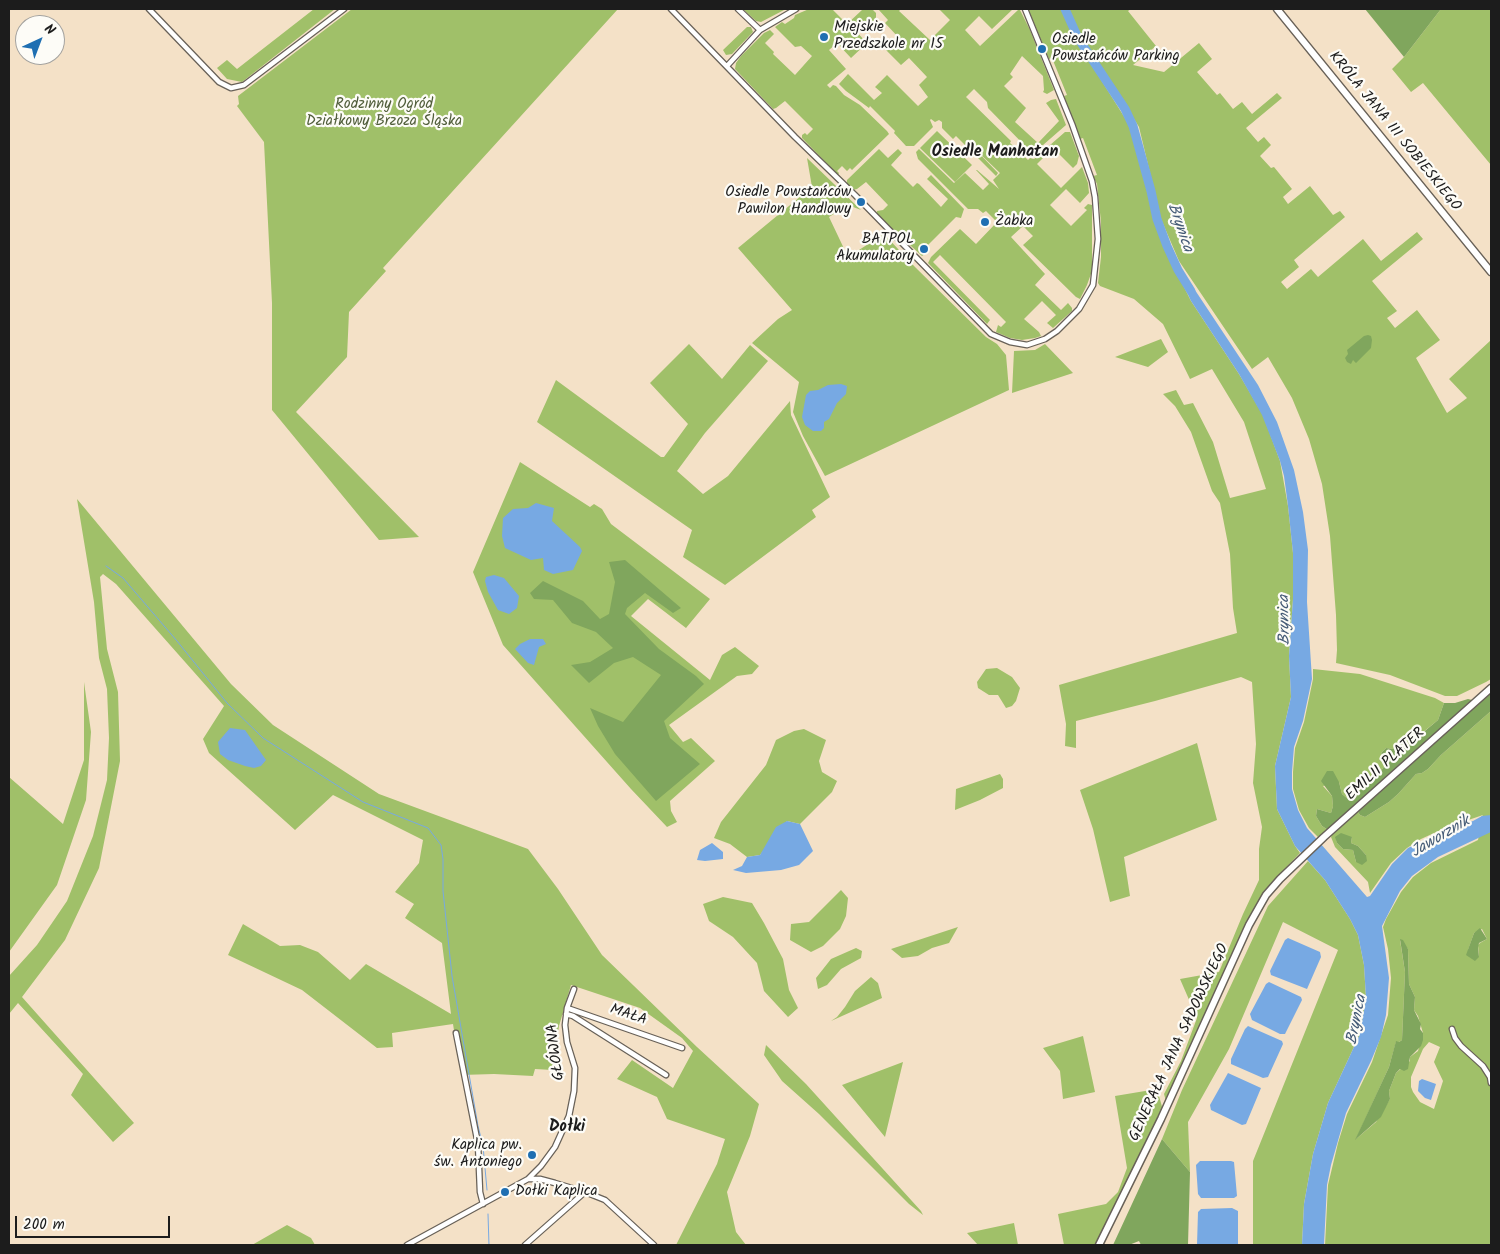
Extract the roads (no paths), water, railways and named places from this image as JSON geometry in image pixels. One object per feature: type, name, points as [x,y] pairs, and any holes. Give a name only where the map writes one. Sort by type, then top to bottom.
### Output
[{"type":"street","points":[[149,9],[219,82],[231,88],[244,85],[344,9]]},
{"type":"street","points":[[671,9],[991,334],[1010,342],[1027,344],[1045,339],[1057,331],[1078,309],[1093,285],[1098,239],[1092,181],[1072,124],[1025,9]]},
{"type":"street","points":[[738,9],[760,30]]},
{"type":"street","points":[[727,66],[760,30],[796,9]]},
{"type":"street","name":"KRÓLA JANA III SOBIESKIEGO","points":[[1276,9],[1491,272]]},
{"type":"street","name":"EMILII PLATER","points":[[1298,861],[1491,688]]},
{"type":"street","name":"GENERAŁA JANA SADOWSKIEGO","points":[[1098,1245],[1160,1119],[1256,910],[1280,879],[1298,861]]},
{"type":"street","name":"GŁÓWNA","points":[[407,1245],[528,1179],[541,1166],[558,1142],[572,1106],[575,1068],[565,1034],[566,1011],[574,989]]},
{"type":"street","points":[[566,1011],[666,1075]]},
{"type":"street","name":"MAŁA","points":[[566,1011],[682,1048]]},
{"type":"street","points":[[1452,1029],[1455,1038],[1461,1046],[1483,1066],[1490,1077],[1491,1084]]},
{"type":"street","points":[[456,1033],[478,1144],[480,1192],[483,1204]]},
{"type":"street","points":[[540,1179],[541,1166]]},
{"type":"street","points":[[528,1179],[540,1179],[605,1200],[654,1245]]},
{"type":"street","points":[[525,1245],[585,1192]]},
{"type":"water","name":"Jaworznik","points":[[1189,281],[1258,385],[1277,422],[1294,470],[1303,512],[1308,550],[1307,602],[1312,679],[1303,721],[1294,747],[1292,789],[1298,810],[1307,828],[1367,897],[1370,896],[1392,864],[1408,848],[1446,829],[1473,821],[1482,816],[1491,815],[1491,832],[1438,857],[1412,876],[1400,891],[1382,926],[1389,978],[1386,1015],[1381,1037],[1346,1113],[1331,1165],[1327,1185],[1324,1245],[1302,1245],[1304,1204],[1313,1154],[1328,1103],[1360,1034],[1366,998],[1364,965],[1358,935],[1350,919],[1325,880],[1295,846],[1277,809],[1275,766],[1291,697],[1289,656],[1293,599],[1293,553],[1284,476],[1262,415],[1239,374],[1191,301],[1183,284]]},
{"type":"water","points":[[841,384],[847,386],[846,394],[837,403],[829,419],[824,422],[824,428],[821,431],[813,431],[805,425],[802,417],[806,395],[810,391],[818,390],[828,385]]},
{"type":"water","points":[[536,503],[554,508],[552,521],[580,547],[582,551],[573,570],[553,574],[544,570],[543,558],[531,560],[505,548],[502,536],[503,518],[513,509],[528,508]]},
{"type":"water","points":[[494,575],[504,578],[519,596],[517,608],[509,614],[498,610],[488,592],[485,581],[486,577]]},
{"type":"water","points":[[530,639],[543,639],[546,644],[539,647],[534,665],[528,663],[515,649]]},
{"type":"water","points":[[230,728],[245,730],[266,760],[261,766],[254,768],[245,766],[228,760],[220,754],[218,742]]},
{"type":"water","points":[[787,821],[800,824],[813,851],[799,865],[781,870],[746,873],[733,870],[742,866],[747,857],[760,855],[776,827]]},
{"type":"water","points":[[712,843],[723,852],[723,859],[697,860],[700,850]]},
{"type":"water","points":[[1288,938],[1320,952],[1321,957],[1307,989],[1271,975],[1270,971],[1285,940]]},
{"type":"water","points":[[1269,982],[1301,997],[1302,1000],[1285,1034],[1280,1034],[1252,1020],[1250,1014],[1266,984]]},
{"type":"water","points":[[1248,1026],[1282,1041],[1283,1044],[1268,1077],[1263,1078],[1231,1064],[1231,1059]]},
{"type":"water","points":[[1228,1073],[1261,1088],[1246,1124],[1242,1125],[1211,1110],[1210,1105]]},
{"type":"water","points":[[1422,1079],[1436,1084],[1431,1100],[1425,1098],[1418,1091],[1419,1081]]},
{"type":"water","points":[[1200,1161],[1234,1162],[1237,1196],[1234,1198],[1201,1198],[1198,1194],[1196,1165]]},
{"type":"water","points":[[1232,1208],[1238,1211],[1238,1245],[1197,1245],[1198,1212],[1201,1209]]},
{"type":"waterway","name":"Brynica","points":[[1065,9],[1078,38],[1125,109],[1133,126],[1157,219],[1178,270],[1191,291]]},
{"type":"waterway","points":[[106,566],[123,578],[227,703],[263,738],[363,802],[428,828],[441,845],[443,891],[452,976],[483,1146],[487,1190]]},
{"type":"waterway","points":[[488,1214],[489,1245]]},
{"type":"place","name":"Miejskie Przedszkole nr 15","points":[[824,37]]},
{"type":"place","name":"Osiedle Powstańców Parking","points":[[1042,49]]},
{"type":"place","name":"Osiedle Powstańców Pawilon Handlowy","points":[[861,202]]},
{"type":"place","name":"Żabka","points":[[985,222]]},
{"type":"place","name":"BATPOL Akumulatory","points":[[924,249]]},
{"type":"place","name":"Kaplica pw. św. Antoniego","points":[[532,1155]]},
{"type":"place","name":"Dołki Kaplica","points":[[505,1192]]},
{"type":"district","name":"Osiedle Manhatan","points":[[995,153]]},
{"type":"district","name":"Dołki","points":[[567,1128]]},
{"type":"park label","name":"Rodzinny Ogród Działkowy Brzoza Śląska","points":[[384,114]]}]
